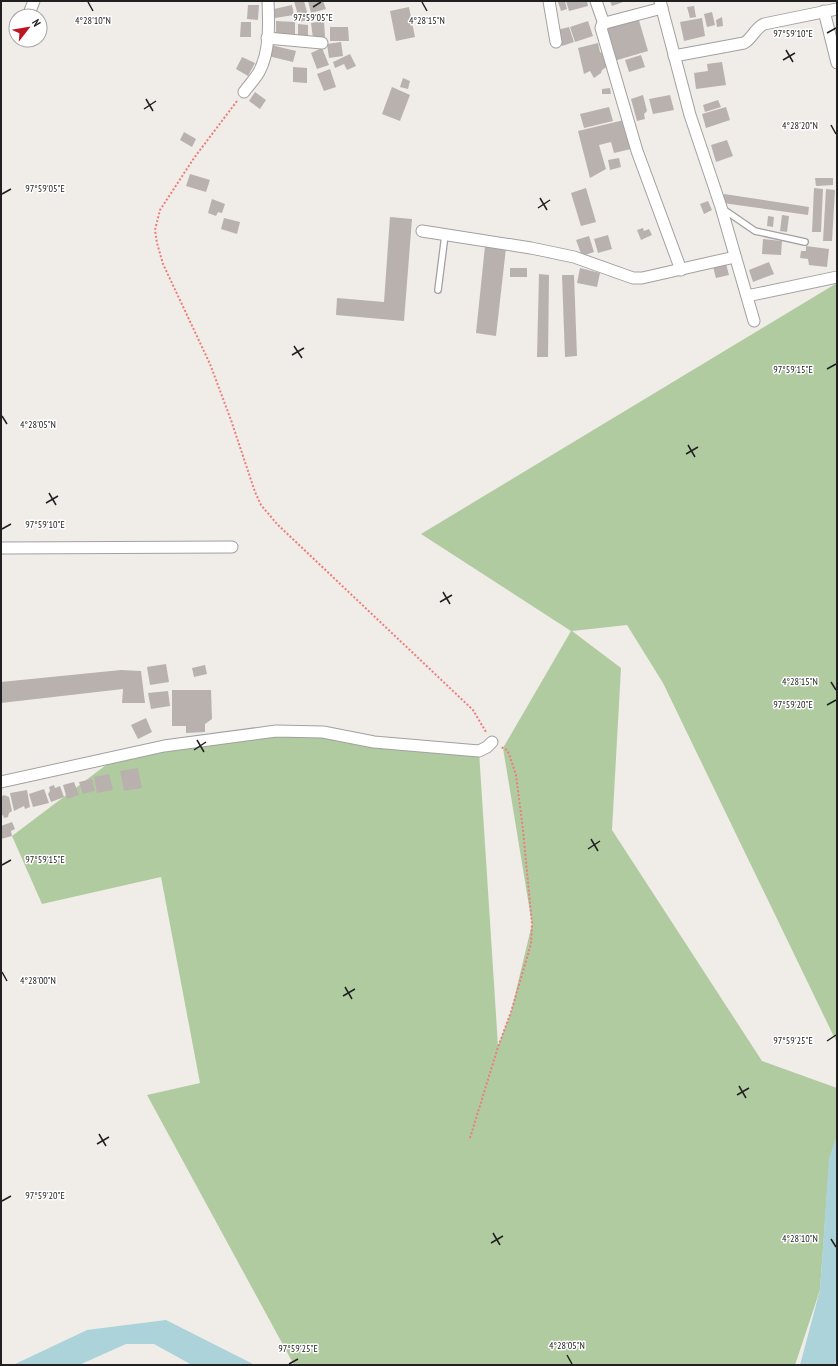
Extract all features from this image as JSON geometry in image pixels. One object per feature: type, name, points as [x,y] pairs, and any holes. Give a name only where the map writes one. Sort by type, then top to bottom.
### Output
[{"type":"street","points":[[244,92],[259,71],[266,53],[269,15],[268,1]]},
{"type":"street","points":[[549,1],[556,42]]},
{"type":"street","points":[[596,1],[604,24],[602,26],[602,31],[637,151],[681,270]]},
{"type":"street","points":[[604,24],[661,4],[690,115],[721,207],[754,321]]},
{"type":"street","points":[[674,56],[744,43],[749,40],[758,28],[764,24],[837,9]]},
{"type":"street","points":[[824,11],[837,63]]},
{"type":"street","points":[[267,38],[322,43]]},
{"type":"street","points":[[422,231],[531,248],[574,257],[633,278],[642,278],[681,270],[735,257]]},
{"type":"street","points":[[747,296],[837,277]]},
{"type":"street","points":[[1,548],[232,547]]},
{"type":"street","points":[[1,782],[164,746],[276,731],[323,732],[374,742],[479,751],[487,747],[492,742]]},
{"type":"lane","points":[[721,207],[755,231],[805,242]]},
{"type":"lane","points":[[438,290],[445,235]]},
{"type":"path","points":[[244,92],[194,158],[160,210],[155,230],[163,264],[210,364],[231,420],[249,476],[261,505],[277,524],[473,710],[492,742],[507,750],[516,775],[532,924],[531,944],[511,1012],[498,1047],[470,1138]]},
{"type":"green space","points":[[837,283],[837,1043],[663,683],[627,625],[572,631],[621,668],[612,830],[762,1061],[837,1088],[837,1145],[828,1180],[820,1290],[795,1365],[294,1365],[147,1095],[200,1083],[161,877],[42,904],[12,836],[118,756],[297,731],[479,751],[498,1046],[511,1012],[532,924],[503,748],[571,631],[421,534]]},
{"type":"water","points":[[837,1135],[837,1357],[835,1365],[800,1365],[820,1290],[829,1158]]},
{"type":"water","points":[[166,1320],[255,1365],[192,1365],[154,1344],[126,1344],[79,1365],[13,1365],[87,1330]]},
{"type":"building","points":[[294,1],[304,1],[309,19],[300,22]]},
{"type":"building","points":[[308,1],[323,1],[326,9],[311,13]]},
{"type":"building","points":[[565,1],[567,9],[561,11],[558,2]]},
{"type":"building","points":[[566,1],[587,1],[588,6],[569,11]]},
{"type":"building","points":[[610,1],[626,1],[612,6]]},
{"type":"building","points":[[248,5],[259,5],[258,20],[247,19]]},
{"type":"building","points":[[292,5],[294,15],[275,18],[274,9]]},
{"type":"building","points":[[694,6],[696,17],[690,18],[687,7]]},
{"type":"building","points":[[409,7],[415,37],[396,41],[390,11]]},
{"type":"building","points":[[712,12],[715,25],[707,27],[704,14]]},
{"type":"building","points":[[638,17],[648,51],[614,61],[604,27]]},
{"type":"building","points":[[722,17],[723,26],[717,27],[716,20]]},
{"type":"building","points":[[702,18],[705,36],[684,41],[680,22]]},
{"type":"building","points":[[276,21],[295,22],[295,35],[276,34]]},
{"type":"building","points":[[324,21],[325,37],[313,38],[311,23]]},
{"type":"building","points":[[588,21],[593,36],[575,42],[570,27]]},
{"type":"building","points":[[241,22],[251,22],[251,37],[240,37]]},
{"type":"building","points":[[298,24],[308,25],[308,36],[298,36]]},
{"type":"building","points":[[330,27],[348,27],[349,41],[330,41]]},
{"type":"building","points":[[569,27],[574,42],[562,46],[557,30]]},
{"type":"building","points":[[341,42],[343,56],[329,58],[327,44]]},
{"type":"building","points":[[598,43],[600,52],[606,55],[608,66],[594,78],[590,71],[584,74],[578,48]]},
{"type":"building","points":[[271,45],[296,51],[293,62],[268,56]]},
{"type":"building","points":[[322,48],[329,65],[317,69],[311,53]]},
{"type":"building","points":[[350,54],[356,66],[347,70],[344,64],[335,68],[333,62]]},
{"type":"building","points":[[641,55],[645,67],[629,72],[625,60]]},
{"type":"building","points":[[242,57],[255,63],[248,76],[236,69]]},
{"type":"building","points":[[722,62],[726,85],[696,89],[694,73],[708,71],[707,64]]},
{"type":"building","points":[[293,67],[307,68],[307,83],[293,82]]},
{"type":"building","points":[[330,69],[336,87],[324,91],[317,74]]},
{"type":"building","points":[[403,78],[410,81],[408,89],[400,87]]},
{"type":"building","points":[[392,87],[410,95],[400,121],[382,114]]},
{"type":"building","points":[[610,88],[611,94],[602,94],[602,89]]},
{"type":"building","points":[[255,92],[266,100],[260,109],[249,101]]},
{"type":"building","points":[[643,95],[647,111],[644,114],[645,119],[637,121],[631,99]]},
{"type":"building","points":[[670,95],[674,110],[653,114],[649,99]]},
{"type":"building","points":[[718,100],[721,107],[705,112],[703,105]]},
{"type":"building","points":[[609,107],[613,121],[584,128],[580,114]]},
{"type":"building","points":[[726,107],[730,120],[706,128],[702,114]]},
{"type":"building","points":[[624,120],[631,149],[614,153],[611,142],[599,145],[606,169],[590,178],[578,131]]},
{"type":"building","points":[[184,132],[196,139],[192,147],[180,140]]},
{"type":"building","points":[[727,140],[733,156],[716,162],[711,145]]},
{"type":"building","points":[[619,158],[621,167],[610,170],[608,160]]},
{"type":"building","points":[[190,174],[210,180],[206,192],[186,186]]},
{"type":"building","points":[[815,178],[833,178],[833,185],[816,186]]},
{"type":"building","points":[[586,188],[596,222],[581,226],[571,193]]},
{"type":"building","points":[[814,188],[823,189],[821,232],[812,232]]},
{"type":"building","points":[[826,189],[835,190],[832,241],[823,241]]},
{"type":"building","points":[[724,194],[809,207],[808,215],[723,203]]},
{"type":"building","points":[[212,199],[225,204],[222,213],[218,212],[216,216],[208,213]]},
{"type":"building","points":[[708,201],[712,210],[704,214],[700,204]]},
{"type":"building","points":[[782,215],[789,216],[787,232],[780,231]]},
{"type":"building","points":[[768,216],[774,217],[773,227],[767,226]]},
{"type":"building","points":[[390,217],[412,219],[404,321],[336,315],[337,298],[384,302]]},
{"type":"building","points":[[224,218],[240,222],[237,234],[221,229]]},
{"type":"building","points":[[643,228],[644,231],[649,229],[652,235],[641,240],[637,230]]},
{"type":"building","points":[[608,235],[612,249],[598,253],[594,239]]},
{"type":"building","points":[[589,236],[594,252],[582,256],[576,240]]},
{"type":"building","points":[[763,239],[782,241],[781,255],[762,254]]},
{"type":"building","points":[[485,246],[506,248],[496,336],[476,333]]},
{"type":"building","points":[[806,246],[829,249],[827,267],[809,265],[808,259],[800,258],[801,251],[806,251]]},
{"type":"building","points":[[725,260],[729,275],[716,278],[712,263]]},
{"type":"building","points":[[769,262],[774,274],[753,282],[749,270]]},
{"type":"building","points":[[510,268],[527,268],[527,277],[510,277]]},
{"type":"building","points":[[580,268],[600,273],[597,287],[577,283]]},
{"type":"building","points":[[539,274],[549,275],[548,357],[537,357]]},
{"type":"building","points":[[562,275],[574,275],[577,356],[565,357]]},
{"type":"building","points":[[166,664],[169,682],[150,685],[147,667]]},
{"type":"building","points":[[205,665],[207,674],[194,677],[192,668]]},
{"type":"building","points":[[121,670],[141,671],[145,703],[122,703],[123,689],[1,703],[1,682]]},
{"type":"building","points":[[172,690],[211,690],[212,719],[205,724],[205,732],[186,733],[186,726],[172,726]]},
{"type":"building","points":[[168,691],[170,706],[151,709],[148,693]]},
{"type":"building","points":[[146,718],[152,732],[138,739],[131,725]]},
{"type":"building","points":[[138,768],[142,788],[124,791],[120,771]]},
{"type":"building","points":[[109,774],[113,790],[97,793],[94,777]]},
{"type":"building","points":[[92,779],[95,791],[83,794],[79,782]]},
{"type":"building","points":[[74,782],[79,795],[67,799],[63,785]]},
{"type":"building","points":[[54,785],[55,788],[60,786],[64,797],[51,802],[48,794],[50,791],[49,787]]},
{"type":"building","points":[[44,789],[49,803],[33,807],[29,794]]},
{"type":"building","points":[[27,790],[30,807],[25,809],[24,806],[14,811],[10,793]]},
{"type":"building","points":[[4,795],[9,797],[12,811],[9,813],[8,817],[4,818],[3,815],[1,816],[1,797]]},
{"type":"building","points":[[12,822],[15,829],[11,831],[12,836],[1,839],[1,826]]}]
